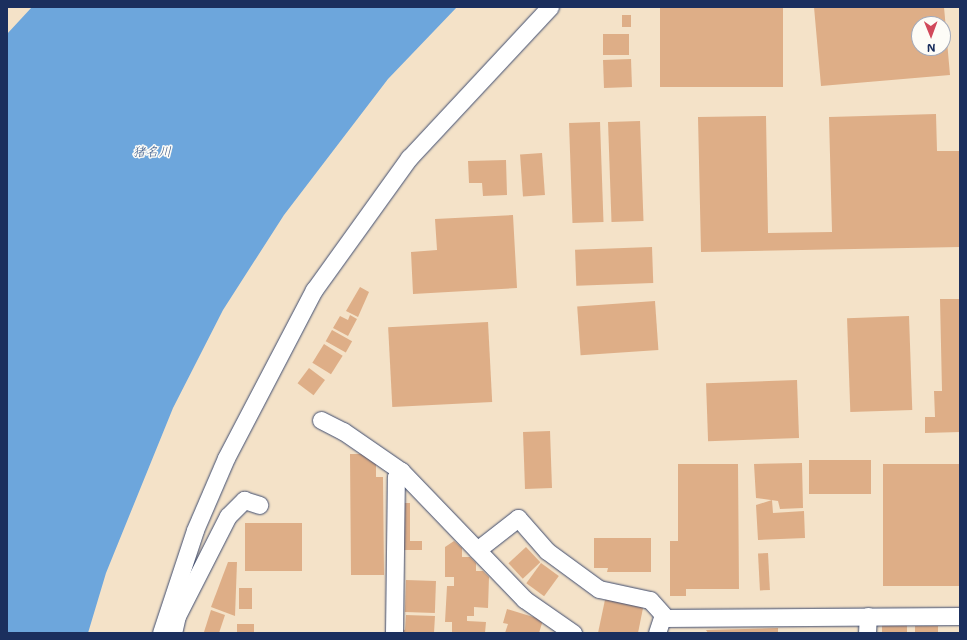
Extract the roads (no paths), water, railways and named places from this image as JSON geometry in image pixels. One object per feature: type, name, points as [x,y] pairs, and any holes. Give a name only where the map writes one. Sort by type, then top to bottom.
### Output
[{"type":"street","points":[[168,627],[196,530],[226,458],[314,290],[409,158],[517,38],[550,7]]},
{"type":"street","points":[[321,420],[343,431],[401,472],[549,626],[573,633]]},
{"type":"street","points":[[394,633],[396,477],[401,472]]},
{"type":"street","points":[[168,627],[228,516],[244,500],[259,505]]},
{"type":"street","points":[[477,550],[518,518],[547,551],[599,589],[650,600],[668,623]]},
{"type":"street","points":[[657,633],[662,618],[668,623],[867,625],[960,616]]},
{"type":"water","name":"猪名川","points":[[32,7],[457,7],[388,79],[284,215],[223,310],[173,408],[106,573],[88,633],[7,633],[7,34]]}]
